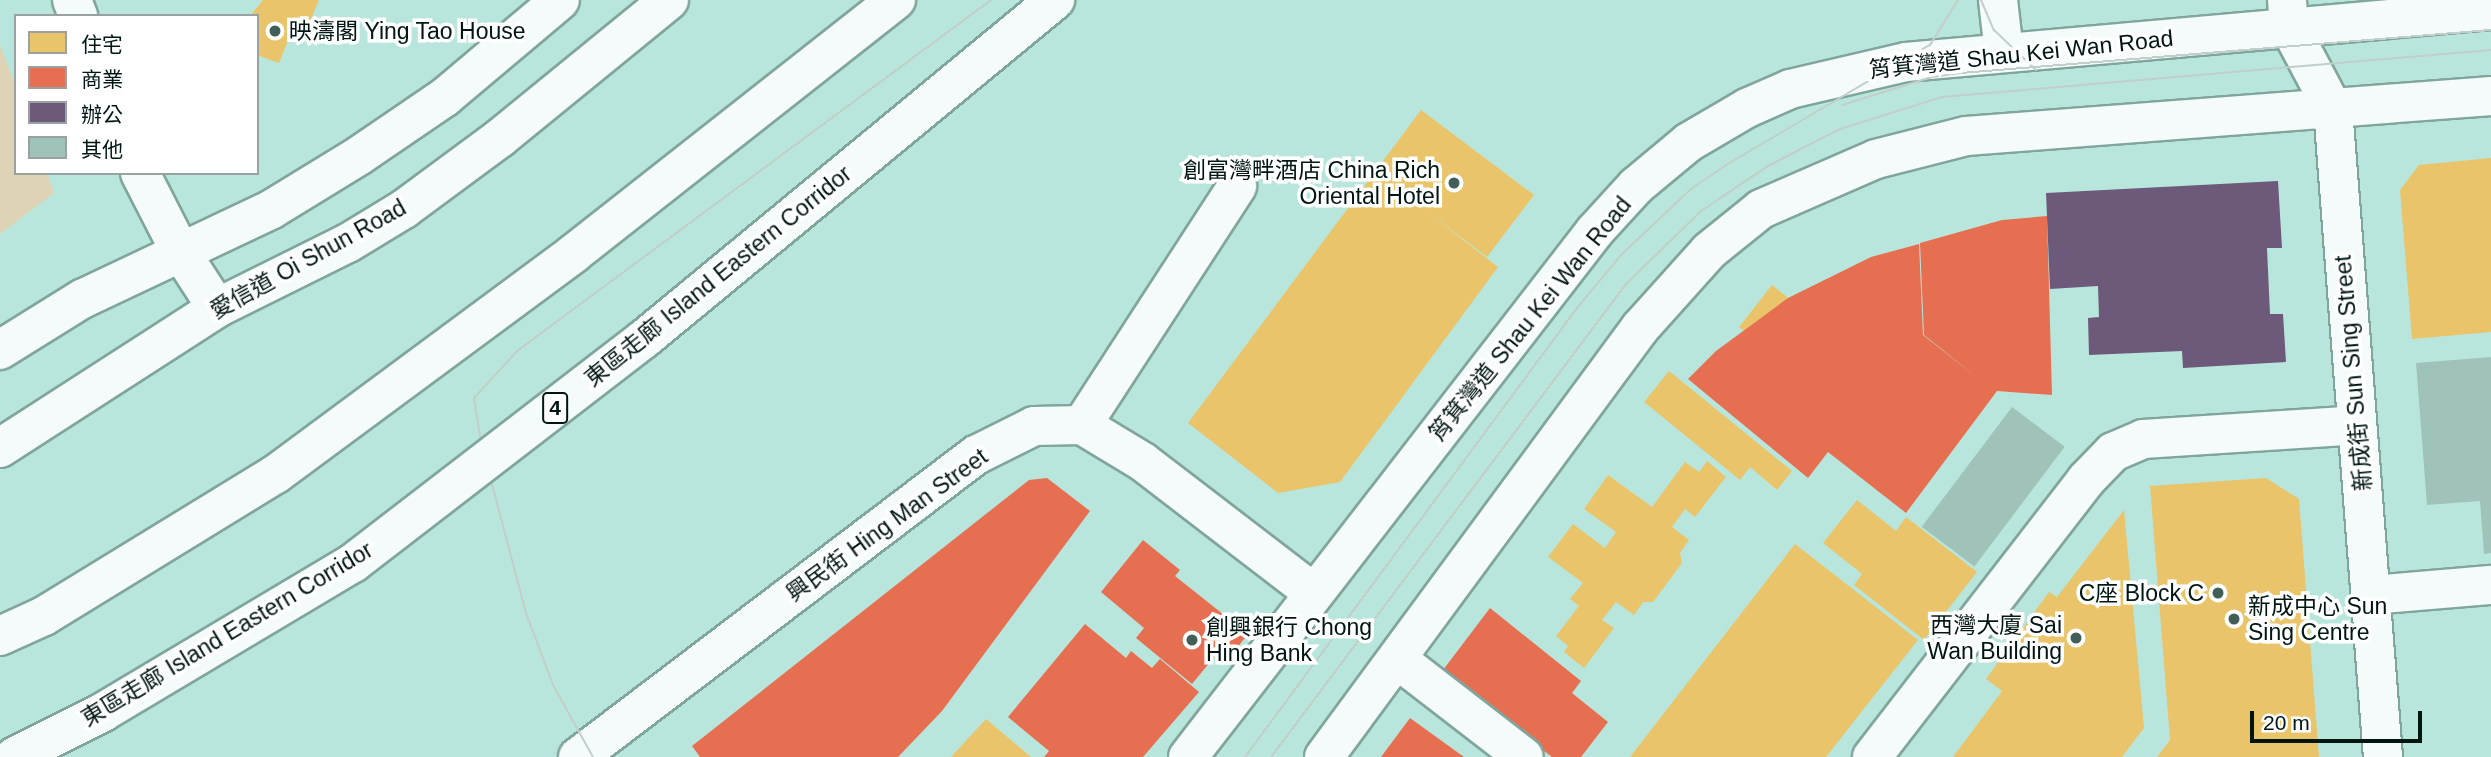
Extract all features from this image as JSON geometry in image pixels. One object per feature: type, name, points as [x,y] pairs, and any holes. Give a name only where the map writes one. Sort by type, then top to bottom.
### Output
[{"type":"main road","points":[[0,350],[82,299],[272,209],[360,155],[445,97],[560,0]]},
{"type":"main road","name":"愛信道 Oi Shun Road","points":[[0,448],[217,308],[348,243],[404,209],[500,138],[669,0]]},
{"type":"main road","points":[[0,636],[44,616],[276,474],[573,254],[896,0]]},
{"type":"main road","name":"東區走廊 Island Eastern Corridor","points":[[15,757],[103,712],[353,563],[644,339],[1055,0]]},
{"type":"main road","points":[[1998,0],[2004,53]]},
{"type":"main road","name":"筲箕灣道 Shau Kei Wan Road","points":[[1188,757],[1594,232],[1636,186],[1689,142],[1790,89],[1906,62],[2004,53],[2288,13],[2491,10]]},
{"type":"main road","name":"新成街 Sun Sing Street","points":[[2288,13],[2333,109],[2383,757]]},
{"type":"main road","points":[[1324,757],[1633,337],[1709,251],[1761,209],[1876,159],[1966,136],[2491,96]]},
{"type":"main road","points":[[142,175],[180,251],[217,308]]},
{"type":"main road","points":[[1237,186],[1082,425],[1143,462],[1314,593]]},
{"type":"main road","name":"興民街 Hing Man Street","points":[[598,751],[976,455],[1034,426],[1082,425]]},
{"type":"main road","points":[[1871,757],[2085,480],[2113,452],[2143,439],[2357,425]]},
{"type":"main road","points":[[2371,595],[2491,585]]},
{"type":"main road","points":[[1397,659],[1524,757]]},
{"type":"shaded area","points":[[0,45],[14,82],[14,175],[48,175],[54,193],[0,234]]},
{"type":"building: 住宅","name":"映濤閣 Ying Tao House","points":[[263,0],[319,0],[305,33],[293,28],[279,63],[259,56],[259,14],[252,14]]},
{"type":"building: 住宅","points":[[1421,110],[1534,195],[1487,257],[1422,208],[1498,267],[1340,482],[1278,493],[1188,423]]},
{"type":"building: 住宅","points":[[2491,158],[2491,332],[2412,339],[2400,190],[2419,165]]},
{"type":"building: 住宅","points":[[2007,265],[2008,294],[2045,293],[2046,329],[2010,330],[2011,352],[1978,353],[1977,331],[1934,333],[1933,296],[1975,295],[1974,267]]},
{"type":"building: 住宅","points":[[1876,279],[1915,309],[1870,366],[1927,411],[1893,454],[1835,408],[1799,453],[1759,421],[1797,374],[1739,327],[1772,285],[1833,334]]},
{"type":"building: 住宅","points":[[1669,371],[1792,471],[1777,490],[1750,467],[1740,480],[1644,402]]},
{"type":"building: 住宅","points":[[1707,461],[1726,477],[1695,517],[1685,509],[1672,527],[1689,540],[1680,553],[1682,563],[1653,602],[1643,602],[1634,615],[1616,602],[1602,620],[1614,628],[1584,668],[1564,652],[1568,646],[1556,636],[1579,606],[1570,599],[1583,583],[1548,557],[1573,524],[1605,548],[1616,532],[1584,509],[1608,475],[1652,507],[1685,462],[1699,472]]},
{"type":"building: 住宅","name":"新成中心 Sun Sing Centre","points":[[2266,478],[2299,499],[2319,757],[2157,757],[2170,740],[2150,486]]},
{"type":"building: 住宅","points":[[1857,500],[1896,531],[1906,517],[1977,572],[1924,640],[1854,585],[1862,574],[1823,543]]},
{"type":"building: 住宅","name":"西灣大廈 Sai Wan Building","points":[[2124,510],[2144,728],[2122,757],[1953,757],[2002,691],[1986,679],[2049,592],[2057,597]]},
{"type":"building: 住宅","points":[[1795,544],[1918,640],[1826,757],[1630,757]]},
{"type":"building: 住宅","points":[[986,719],[1031,757],[951,757]]},
{"type":"building: 商業","points":[[2047,216],[2052,395],[1997,391],[1906,513],[1828,452],[1808,478],[1688,379],[1716,351],[1788,298],[1871,257],[1919,244],[1923,335],[1980,380],[1924,335],[1920,243],[2002,220]]},
{"type":"building: 商業","points":[[1047,478],[1090,511],[942,711],[898,757],[700,757],[692,746],[1029,480]]},
{"type":"building: 商業","points":[[1143,540],[1180,570],[1175,576],[1248,634],[1225,663],[1216,655],[1192,684],[1136,638],[1144,628],[1101,592]]},
{"type":"building: 商業","points":[[1490,608],[1581,681],[1572,693],[1608,722],[1581,757],[1552,757],[1440,674]]},
{"type":"building: 商業","points":[[1085,624],[1126,658],[1131,651],[1152,668],[1160,659],[1199,692],[1143,757],[1044,757],[1049,751],[1008,717]]},
{"type":"building: 商業","points":[[1410,718],[1464,757],[1381,757]]},
{"type":"building: 辦公","points":[[2278,181],[2282,248],[2267,248],[2270,314],[2283,314],[2286,362],[2183,368],[2182,351],[2089,355],[2088,318],[2099,317],[2098,286],[2050,289],[2046,193]]},
{"type":"building: 其他","points":[[2491,357],[2491,553],[2484,554],[2480,501],[2427,505],[2416,363]]},
{"type":"building: 其他","points":[[2012,407],[2065,447],[1974,567],[1922,527]]},
{"type":"tram line","points":[[593,757],[553,685],[526,613],[481,443],[474,398],[517,351],[991,0]]},
{"type":"tram line","points":[[1245,757],[1577,308],[1622,254],[1691,189],[1726,165],[1930,45],[1958,0]]},
{"type":"tram line","points":[[1981,0],[1994,30],[2036,70]]},
{"type":"tram line","points":[[1842,105],[1932,77],[1961,73],[2491,30]]},
{"type":"tram line","points":[[1271,757],[1626,284],[1701,211],[1768,166],[1840,129],[1942,97],[2491,50]]},
{"type":"place","name":"映濤閣 Ying Tao House","points":[[275,31]]},
{"type":"place","name":"創富灣畔酒店 China Rich Oriental Hotel","points":[[1454,183]]},
{"type":"place","name":"C座 Block C","points":[[2218,593]]},
{"type":"place","name":"新成中心 Sun Sing Centre","points":[[2234,619]]},
{"type":"place","name":"西灣大廈 Sai Wan Building","points":[[2076,638]]},
{"type":"place","name":"創興銀行 Chong Hing Bank","points":[[1192,640]]}]
